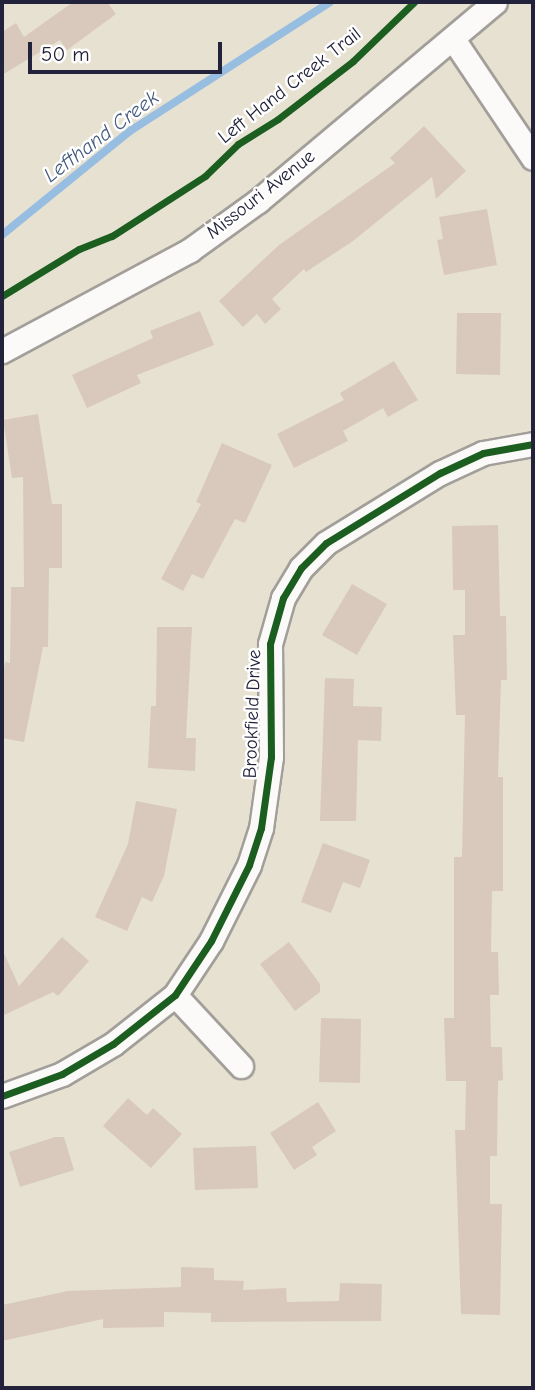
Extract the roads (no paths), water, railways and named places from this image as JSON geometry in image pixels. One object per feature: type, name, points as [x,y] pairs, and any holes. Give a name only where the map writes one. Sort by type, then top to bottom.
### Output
[{"type":"street","name":"Missouri Avenue","points":[[2,351],[190,250],[258,201],[495,2]]},
{"type":"street","points":[[453,39],[533,158]]},
{"type":"street","name":"Brookfield Drive","points":[[2,1096],[62,1074],[113,1044],[175,995],[211,941],[249,865],[261,828],[271,757],[270,644],[283,598],[301,568],[326,543],[440,473],[483,453],[533,444]]},
{"type":"street","points":[[175,995],[241,1066]]},
{"type":"waterway","name":"Lefthand Creek","points":[[2,235],[130,131],[330,2]]}]
